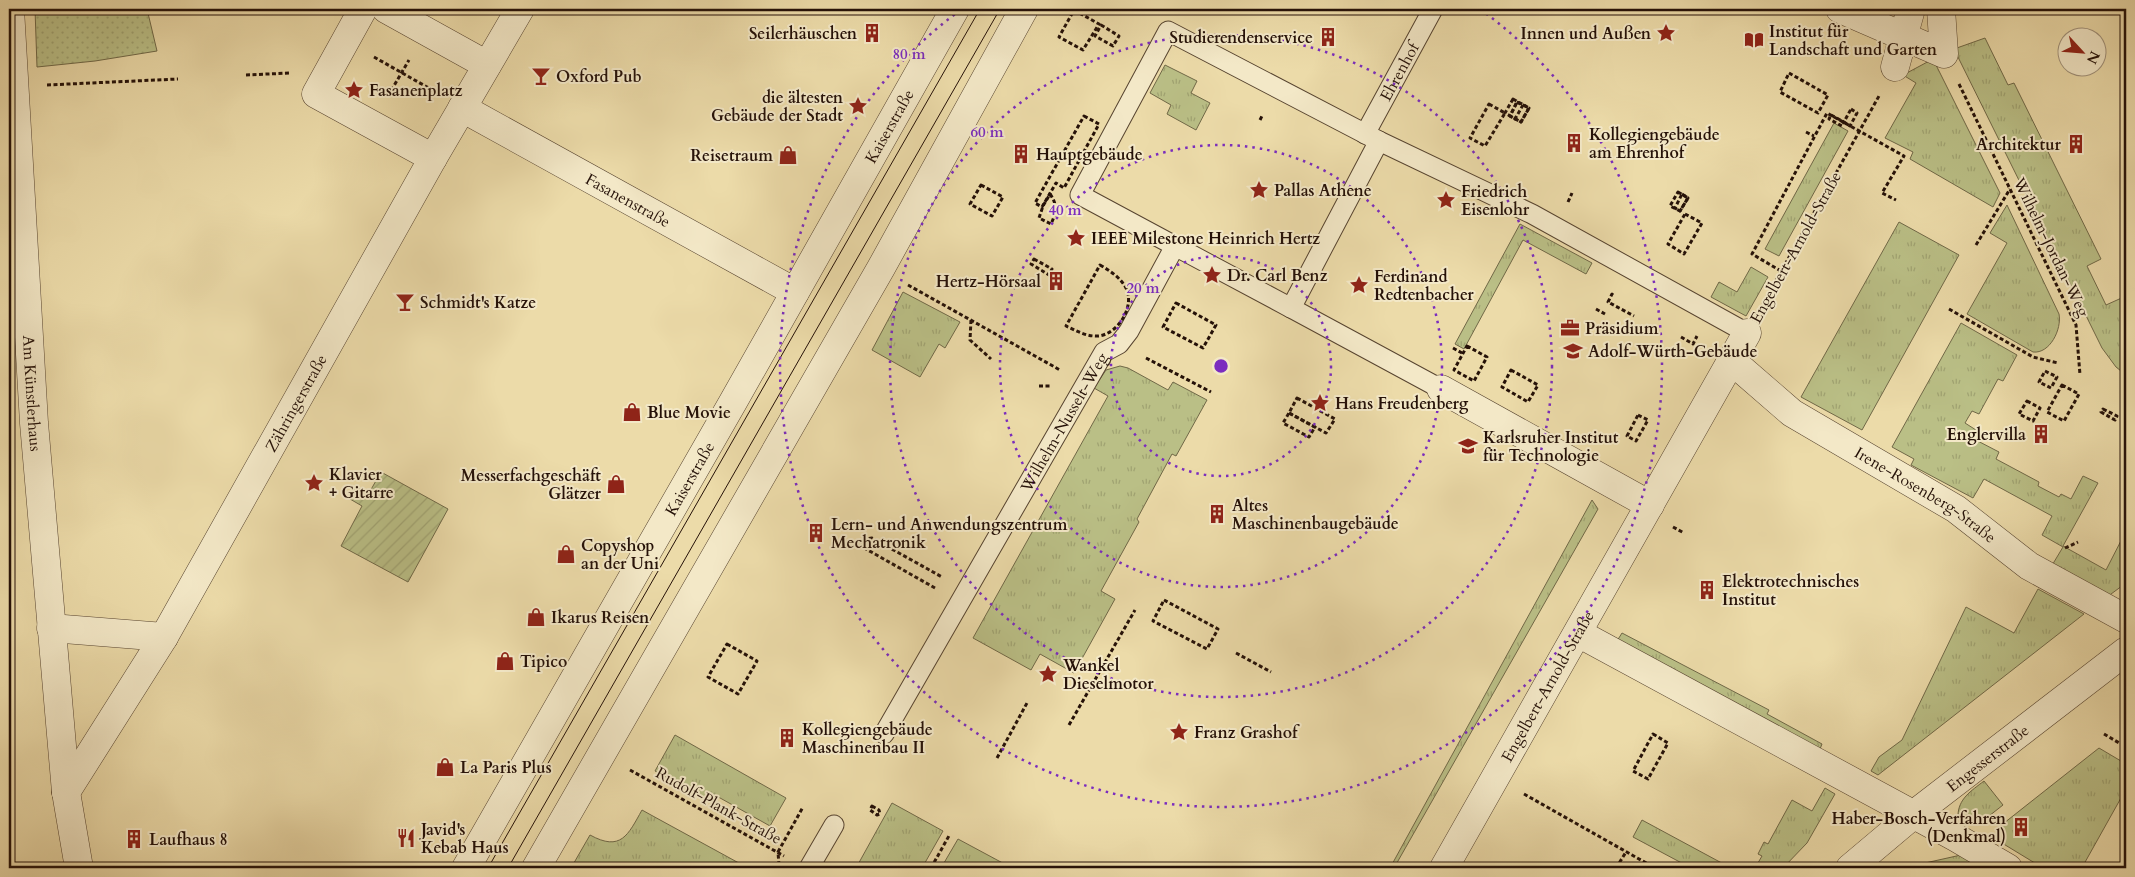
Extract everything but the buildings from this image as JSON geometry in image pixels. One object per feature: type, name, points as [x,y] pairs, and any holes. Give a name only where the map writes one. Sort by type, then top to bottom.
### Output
[{"type":"street","name":"Am Künstlerhaus","points":[[10,9],[34,423],[66,792],[79,868]]},
{"type":"street","points":[[363,9],[316,94],[433,158]]},
{"type":"street","points":[[386,9],[487,65]]},
{"type":"street","name":"Zähringerstraße","points":[[66,792],[164,637],[433,158],[520,9]]},
{"type":"street","name":"Kaiserstraße","points":[[466,868],[955,9]]},
{"type":"street","points":[[536,868],[880,268],[1024,9]]},
{"type":"street","points":[[1840,9],[1944,54],[1941,9]]},
{"type":"street","points":[[1895,67],[1912,9]]},
{"type":"street","name":"Fasanenstraße","points":[[462,108],[741,264],[795,292]]},
{"type":"street","name":"Engelbert-Arnold-Straße","points":[[1444,868],[1747,332]]},
{"type":"street","name":"Irene-Rosenberg-Straße","points":[[1732,361],[1792,413],[1956,509],[2029,566],[2126,619]]},
{"type":"street","points":[[1441,389],[1650,505]]},
{"type":"street","points":[[51,628],[164,637]]},
{"type":"street","points":[[1578,633],[2008,868]]},
{"type":"street","name":"Engesserstraße","points":[[1850,868],[1913,815],[2126,651]]},
{"type":"lane","name":"Ehrenhof","points":[[1291,308],[1433,9]]},
{"type":"lane","points":[[1441,389],[1080,195],[1168,31],[1372,138],[1532,214],[1747,332]]},
{"type":"lane","name":"Wilhelm-Nusselt-Weg","points":[[884,734],[1104,352],[1118,344],[1129,331],[1175,246]]},
{"type":"lane","points":[[810,868],[834,825]]},
{"type":"path","points":[[1700,9],[1707,12],[1708,9]]},
{"type":"path","points":[[1074,10],[1098,24],[1083,50],[1059,37],[1074,10]]},
{"type":"path","points":[[1101,25],[1119,36],[1113,46],[1095,36],[1101,25]]},
{"type":"path","points":[[366,52],[437,93]]},
{"type":"path","name":"Wilhelm-Jordan-Weg","points":[[1944,54],[2076,325],[2080,375]]},
{"type":"path","points":[[384,104],[410,58]]},
{"type":"path","name":"Engelbert-Arnold-Straße","points":[[1747,332],[1895,67]]},
{"type":"path","points":[[1789,73],[1828,95],[1818,113],[1780,92],[1789,73]]},
{"type":"path","points":[[14,87],[178,79]]},
{"type":"path","points":[[1518,102],[1513,99],[1505,113],[1486,146],[1470,138],[1489,104],[1505,113],[1515,119],[1521,122],[1529,108],[1518,102]]},
{"type":"path","points":[[1510,116],[1518,102]]},
{"type":"path","points":[[1515,119],[1523,105]]},
{"type":"path","points":[[1781,271],[1752,254],[1827,113],[1850,126],[1857,112],[1851,110],[1844,122]]},
{"type":"path","points":[[1831,115],[1904,156],[1882,193],[1896,200]]},
{"type":"path","points":[[1260,120],[1262,116]]},
{"type":"path","points":[[1806,132],[1814,136]]},
{"type":"path","points":[[1472,146],[1476,140]]},
{"type":"path","points":[[981,185],[1003,197],[992,216],[970,204],[981,185]]},
{"type":"path","points":[[1976,245],[2010,189]]},
{"type":"path","points":[[1678,192],[1682,194],[1688,198],[1680,211],[1670,206],[1678,192]]},
{"type":"path","points":[[1569,200],[1572,193]]},
{"type":"path","points":[[1050,194],[1055,200],[1056,210],[1050,224],[1039,218],[1050,194]]},
{"type":"path","points":[[1685,214],[1702,223],[1684,254],[1668,244],[1685,214]]},
{"type":"path","points":[[1668,254],[1672,248]]},
{"type":"path","points":[[1034,259],[1052,269],[1049,275],[1031,264],[1034,259]]},
{"type":"path","points":[[1100,265],[1114,273],[1127,289],[1128,309],[1118,326],[1100,336],[1080,334],[1066,326],[1083,295],[1100,265]]},
{"type":"path","points":[[903,282],[1085,384]]},
{"type":"path","points":[[1618,297],[1612,294],[1608,302],[1634,316]]},
{"type":"path","points":[[1176,303],[1216,324],[1203,348],[1163,327],[1176,303]]},
{"type":"path","points":[[1596,309],[1606,314]]},
{"type":"path","points":[[1948,309],[2033,357],[2058,363]]},
{"type":"path","points":[[971,320],[970,340],[991,359]]},
{"type":"path","points":[[1694,340],[1700,343]]},
{"type":"path","points":[[1118,344],[1211,392]]},
{"type":"path","points":[[1467,346],[1487,357],[1474,381],[1454,370],[1467,346]]},
{"type":"path","points":[[1453,348],[1462,353]]},
{"type":"path","points":[[1511,370],[1538,385],[1528,402],[1502,387],[1511,370]]},
{"type":"path","points":[[2045,371],[2057,377],[2051,388],[2039,382],[2043,375],[2045,371]]},
{"type":"path","points":[[2062,385],[2079,394],[2064,422],[2047,412],[2062,385]]},
{"type":"path","points":[[1289,413],[1326,433],[1335,419],[1297,398],[1283,423],[1309,437],[1314,427]]},
{"type":"path","points":[[2027,401],[2040,408],[2033,421],[2019,414],[2027,401]]},
{"type":"path","points":[[2102,410],[2117,416],[2115,420],[2101,412],[2102,410]]},
{"type":"path","points":[[1638,415],[1648,420],[1636,441],[1627,436],[1638,415]]},
{"type":"path","points":[[1674,527],[1684,533]]},
{"type":"path","points":[[940,590],[866,549],[861,540],[872,538],[950,582]]},
{"type":"path","points":[[1164,600],[1218,629],[1207,650],[1167,628],[1153,621],[1164,600]]},
{"type":"path","points":[[1070,725],[1135,610]]},
{"type":"path","points":[[727,644],[757,661],[738,694],[708,677],[727,644]]},
{"type":"path","points":[[1236,652],[1271,672]]},
{"type":"path","points":[[997,758],[1027,703]]},
{"type":"path","points":[[1653,734],[1668,743],[1648,779],[1633,770],[1653,734]]},
{"type":"path","points":[[2104,734],[2126,747]]},
{"type":"path","name":"Rudolf-Plank-Straße","points":[[627,769],[785,856]]},
{"type":"path","points":[[1496,778],[1655,868]]},
{"type":"path","points":[[779,868],[778,852],[803,808]]},
{"type":"path","points":[[931,868],[950,834]]},
{"type":"path","points":[[1616,868],[1626,852]]},
{"type":"green space","points":[[35,9],[53,9],[54,12],[67,11],[67,9],[147,9],[157,51],[95,61],[37,67]]},
{"type":"green space","points":[[1985,38],[2008,85],[2014,83],[2101,259],[2087,266],[2106,305],[2126,296],[2126,375],[2116,367],[2102,348],[1954,49]]},
{"type":"green space","points":[[1933,59],[2000,193],[1993,207],[1910,159],[1913,152],[1885,138],[1916,83],[1903,75]]},
{"type":"green space","points":[[1165,65],[1197,81],[1191,93],[1210,103],[1196,130],[1167,114],[1171,105],[1150,93]]},
{"type":"green space","points":[[1834,123],[1848,131],[1779,256],[1765,249]]},
{"type":"green space","points":[[2007,205],[2059,314],[2059,327],[2054,339],[2045,349],[2039,352],[2033,352],[1967,314],[2007,243],[1990,233]]},
{"type":"green space","points":[[1899,222],[1959,255],[1862,430],[1801,397]]},
{"type":"green space","points":[[1520,224],[1592,263],[1586,274],[1523,240],[1464,349],[1455,344]]},
{"type":"green space","points":[[1751,267],[1768,277],[1746,316],[1711,297],[1719,282],[1737,292]]},
{"type":"green space","points":[[903,292],[960,322],[945,348],[939,344],[920,377],[872,350]]},
{"type":"green space","points":[[1961,323],[2017,355],[2003,381],[1998,379],[1979,414],[1972,411],[1965,423],[1976,430],[1972,438],[1999,452],[1996,459],[2039,482],[2038,486],[2059,497],[2061,494],[2071,499],[2083,476],[2098,483],[2063,546],[2106,570],[2126,531],[2126,583],[2107,597],[2051,567],[2063,547],[2042,535],[2052,516],[1984,479],[1973,498],[1911,465],[1914,459],[1892,447]]},
{"type":"green space","points":[[1120,366],[1128,368],[1168,390],[1173,382],[1207,400],[1176,456],[1172,454],[1137,519],[1139,522],[1101,591],[1115,599],[1074,673],[1040,654],[1031,670],[973,638],[1108,396],[1094,388],[1106,370]]},
{"type":"green space","points":[[381,472],[448,509],[408,582],[341,546],[362,506],[350,499],[356,487],[369,493]]},
{"type":"green space","points":[[1592,500],[1598,509],[1394,868],[1390,868]]},
{"type":"green space","points":[[2038,589],[2084,614],[1878,775],[1871,771],[1879,757],[1902,740],[1966,607],[2014,633]]},
{"type":"green space","points":[[1622,633],[1769,710],[1767,714],[1822,744],[1820,749],[1617,641]]},
{"type":"green space","points":[[675,735],[786,798],[770,826],[713,794],[709,801],[655,771]]},
{"type":"green space","points":[[2099,748],[2126,764],[2126,789],[2084,864],[2090,868],[2043,868],[1997,840],[1999,827]]},
{"type":"green space","points":[[1984,781],[2003,805],[1989,816],[1958,816],[1963,800]]},
{"type":"green space","points":[[1825,788],[1835,794],[1807,843],[1783,868],[1755,868],[1762,856],[1758,854],[1764,842],[1768,844],[1792,800],[1812,811]]},
{"type":"green space","points":[[892,803],[943,831],[922,868],[856,868]]},
{"type":"green space","points":[[642,810],[748,868],[571,868],[590,835],[609,842],[616,841],[628,833]]},
{"type":"green space","points":[[1642,820],[1731,868],[1691,868],[1633,837]]},
{"type":"green space","points":[[958,839],[1012,868],[941,868]]},
{"type":"green space","points":[[1961,855],[1987,868],[1918,868],[1925,863]]},
{"type":"tram line","points":[[488,868],[980,9]]},
{"type":"tram line","points":[[508,868],[1000,9]]},
{"type":"place","name":"Seilerhäuschen","points":[[872,33]]},
{"type":"place","name":"Innen und Außen","points":[[1666,33]]},
{"type":"place","name":"Studierendenservice","points":[[1328,37]]},
{"type":"place","name":"Institut für Landschaft und Garten","points":[[1754,40]]},
{"type":"place","name":"Oxford Pub","points":[[541,76]]},
{"type":"place","name":"Fasanenplatz","points":[[354,90]]},
{"type":"place","name":"die ältesten Gebäude der Stadt","points":[[858,106]]},
{"type":"place","name":"Kollegiengebäude am Ehrenhof","points":[[1574,143]]},
{"type":"place","name":"Architektur","points":[[2076,144]]},
{"type":"place","name":"Hauptgebäude","points":[[1021,154]]},
{"type":"place","name":"Reisetraum","points":[[788,155]]},
{"type":"place","name":"Pallas Athene","points":[[1259,190]]},
{"type":"place","name":"Friedrich Eisenlohr","points":[[1446,200]]},
{"type":"place","name":"IEEE Milestone Heinrich Hertz","points":[[1076,238]]},
{"type":"place","name":"Dr. Carl Benz","points":[[1212,275]]},
{"type":"place","name":"Hertz-Hörsaal","points":[[1056,281]]},
{"type":"place","name":"Ferdinand Redtenbacher","points":[[1359,285]]},
{"type":"place","name":"Schmidt's Katze","points":[[405,302]]},
{"type":"place","name":"Präsidium","points":[[1570,328]]},
{"type":"place","name":"Adolf-Würth-Gebäude","points":[[1573,351]]},
{"type":"place","name":"Hans Freudenberg","points":[[1320,403]]},
{"type":"place","name":"Blue Movie","points":[[632,412]]},
{"type":"place","name":"Englervilla","points":[[2041,434]]},
{"type":"place","name":"Karlsruher Institut für Technologie","points":[[1468,446]]},
{"type":"place","name":"Klavier + Gitarre","points":[[314,483]]},
{"type":"place","name":"Messerfachgeschäft Glätzer","points":[[616,484]]},
{"type":"place","name":"Altes Maschinenbaugebäude","points":[[1217,514]]},
{"type":"place","name":"Lern- und Anwendungszentrum Mechatronik","points":[[816,533]]},
{"type":"place","name":"Copyshop an der Uni","points":[[566,554]]},
{"type":"place","name":"Elektrotechnisches Institut","points":[[1707,590]]},
{"type":"place","name":"Ikarus Reisen","points":[[536,617]]},
{"type":"place","name":"Tipico","points":[[505,661]]},
{"type":"place","name":"Wankel Dieselmotor","points":[[1048,674]]},
{"type":"place","name":"Franz Grashof","points":[[1179,732]]},
{"type":"place","name":"Kollegiengebäude Maschinenbau II","points":[[787,738]]},
{"type":"place","name":"La Paris Plus","points":[[445,767]]},
{"type":"place","name":"Haber-Bosch-Verfahren (Denkmal)","points":[[2021,827]]},
{"type":"place","name":"Javid's Kebab Haus","points":[[406,838]]},
{"type":"place","name":"Laufhaus 8","points":[[134,839]]}]
